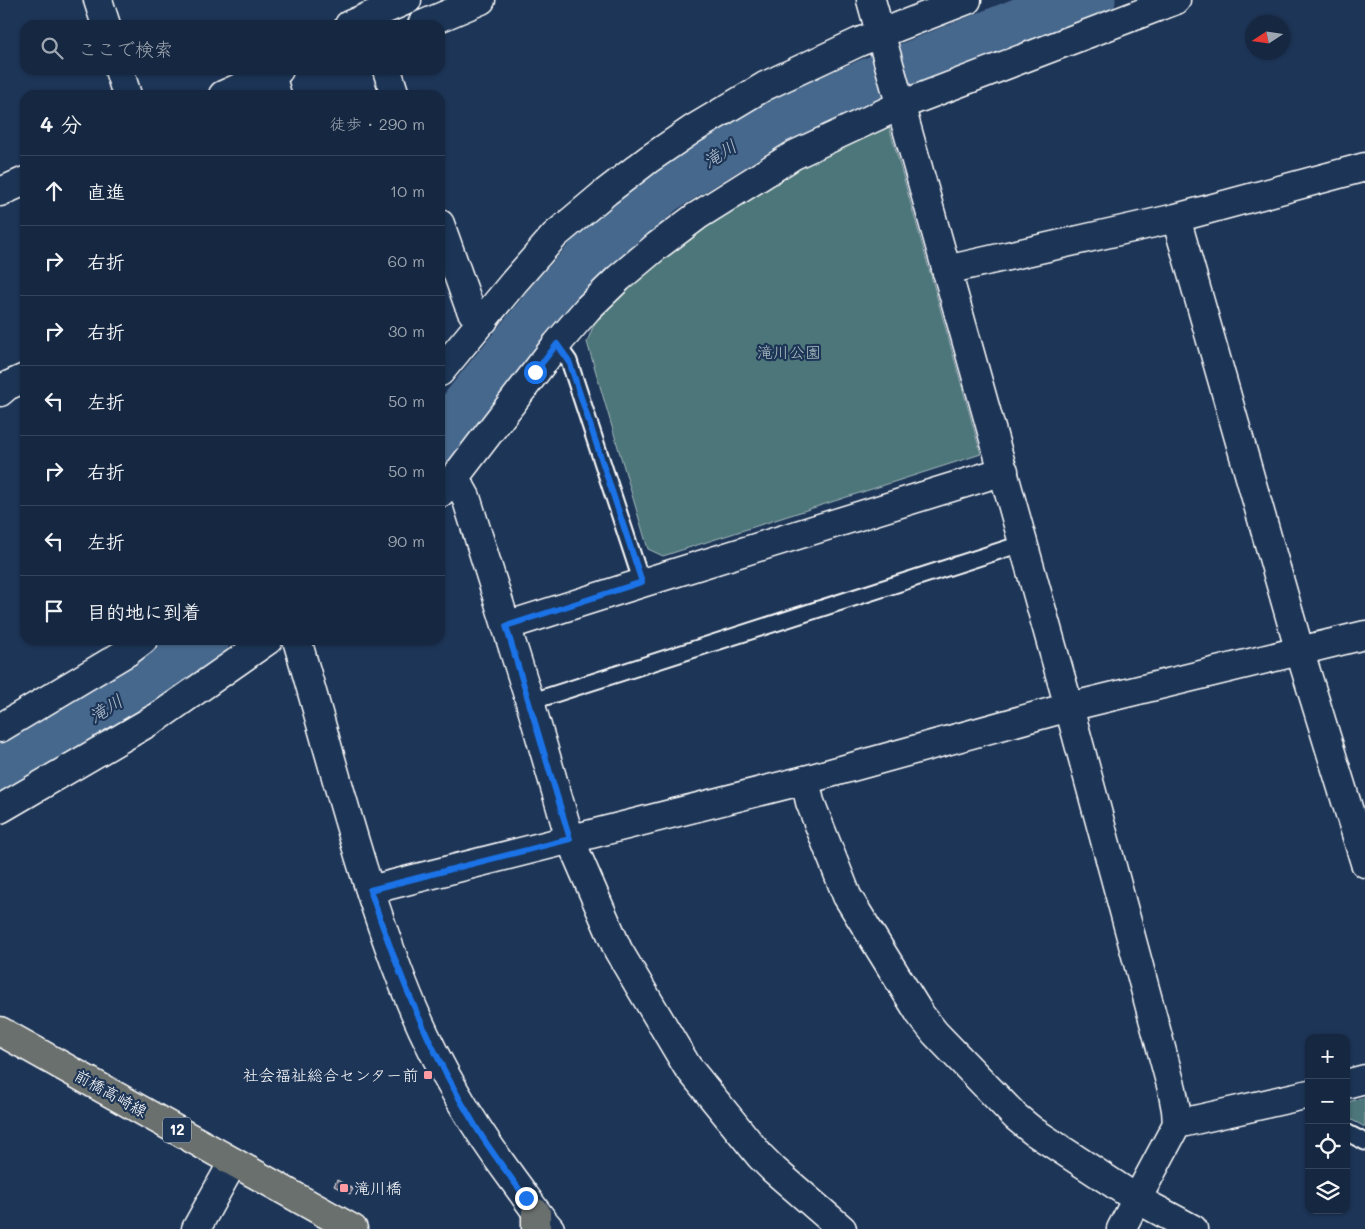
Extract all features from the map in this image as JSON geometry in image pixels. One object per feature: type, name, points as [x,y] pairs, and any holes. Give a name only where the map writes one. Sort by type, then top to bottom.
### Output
[{"type":"main road","name":"前橋高崎線","points":[[2,1036],[353,1229]]},
{"type":"street","points":[[98,0],[104,20]]},
{"type":"street","points":[[361,13],[406,0]]},
{"type":"street","points":[[434,20],[481,0]]},
{"type":"street","points":[[871,0],[1024,542],[1172,1089],[1176,1110],[1176,1124],[1120,1229]]},
{"type":"street","points":[[445,366],[555,235],[649,159],[693,129],[765,86],[880,34],[967,0]]},
{"type":"street","points":[[446,487],[557,344],[588,308],[619,278],[696,216],[794,155],[901,105],[1176,0]]},
{"type":"street","points":[[121,75],[125,90]]},
{"type":"street","points":[[388,75],[393,90]]},
{"type":"street","points":[[240,90],[275,80]]},
{"type":"street","points":[[946,270],[1176,218],[1365,167]]},
{"type":"street","points":[[0,192],[20,183]]},
{"type":"street","points":[[1176,218],[1300,652],[1365,863]]},
{"type":"street","points":[[445,238],[472,312],[484,320]]},
{"type":"street","points":[[0,392],[7,386],[20,380]]},
{"type":"street","points":[[506,626],[642,582],[1004,471]]},
{"type":"street","points":[[446,487],[461,488],[466,497],[530,702],[570,839],[618,950],[687,1066],[760,1156],[842,1229]]},
{"type":"street","points":[[370,890],[805,780],[1069,707],[1365,635]]},
{"type":"street","points":[[0,728],[136,645]]},
{"type":"street","points":[[0,809],[161,715],[261,645]]},
{"type":"street","points":[[298,645],[370,890],[414,1010],[444,1072],[476,1128],[541,1224]]},
{"type":"street","points":[[805,780],[810,802],[848,896],[920,1014],[935,1033],[1016,1117],[1033,1131],[1137,1199],[1193,1229]]},
{"type":"street","points":[[1350,1083],[1365,1079]]},
{"type":"street","points":[[1176,1124],[1305,1096]]},
{"type":"street","points":[[196,1229],[234,1162]]},
{"type":"lane","points":[[557,344],[569,361],[642,582]]},
{"type":"lane","points":[[530,702],[1024,542]]},
{"type":"lane","points":[[1350,1134],[1365,1142]]},
{"type":"green space","name":"滝川公園","points":[[880,123],[889,126],[981,454],[663,556],[648,549],[587,342],[596,319],[618,287],[735,199]]},
{"type":"green space","points":[[1365,1097],[1365,1127],[1350,1119],[1350,1101]]},
{"type":"building","points":[[337,1180],[353,1189],[350,1194],[334,1186]]},
{"type":"waterway","name":"滝川","points":[[445,432],[555,296],[605,241],[662,190],[755,132],[861,86],[1026,20],[1091,0]]},
{"type":"waterway","name":"滝川","points":[[0,768],[106,711],[198,645]]},
{"type":"place","name":"社会福祉総合センター前","points":[[428,1075]]},
{"type":"place","name":"滝川橋","points":[[344,1188]]},
{"type":"route","points":[[526,1198],[476,1128],[444,1072],[414,1010],[370,890],[570,839],[506,626],[642,582],[565,352],[557,344],[535,372]]}]
